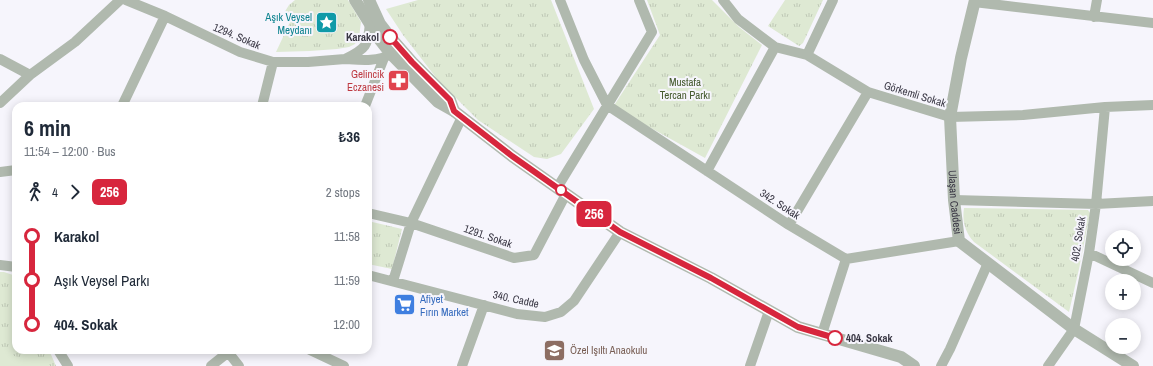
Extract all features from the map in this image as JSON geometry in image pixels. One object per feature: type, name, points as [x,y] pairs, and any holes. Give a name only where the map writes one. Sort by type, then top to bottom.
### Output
[{"type":"street","points":[[0,103],[30,75],[75,42],[120,0]]},
{"type":"street","name":"1294. Sokak","points":[[126,0],[165,16],[240,52],[273,62],[308,62],[345,59],[364,60],[387,56]]},
{"type":"street","points":[[355,0],[380,40],[387,56],[438,102],[458,114],[512,156],[620,232],[711,278],[798,327],[901,357],[914,366]]},
{"type":"street","points":[[369,0],[380,24],[390,37],[412,62],[450,100],[458,114]]},
{"type":"street","points":[[560,0],[584,60],[607,105]]},
{"type":"street","points":[[562,191],[607,105],[652,32],[639,0]]},
{"type":"street","name":"Görkemli Sokak","points":[[723,0],[738,19],[775,47],[807,55],[868,92],[950,117],[1023,115],[1105,108],[1153,106]]},
{"type":"street","points":[[807,55],[833,0]]},
{"type":"street","points":[[1094,17],[1096,0]]},
{"type":"street","points":[[974,1],[1094,17],[1153,23]]},
{"type":"street","name":"Ulaşan Caddesi","points":[[974,1],[950,117],[954,200],[959,241],[1074,329],[1133,366]]},
{"type":"street","points":[[124,102],[165,16]]},
{"type":"street","name":"1294. Sokak","points":[[345,59],[360,52],[368,41],[370,23]]},
{"type":"street","points":[[707,171],[775,47]]},
{"type":"street","points":[[367,102],[387,56]]},
{"type":"street","points":[[0,59],[30,75]]},
{"type":"street","points":[[263,102],[273,62]]},
{"type":"street","points":[[790,225],[868,92]]},
{"type":"street","name":"342. Sokak","points":[[607,105],[790,225],[846,259]]},
{"type":"street","name":"402. Sokak","points":[[1048,366],[1074,329],[1089,253],[1096,204],[1105,108]]},
{"type":"street","points":[[393,281],[411,223],[458,114]]},
{"type":"street","points":[[0,172],[12,170]]},
{"type":"street","name":"1291. Sokak","points":[[372,214],[411,223],[514,258],[534,255],[562,191]]},
{"type":"street","points":[[954,200],[1096,204],[1153,201]]},
{"type":"street","name":"340. Cadde","points":[[372,276],[517,314],[545,317],[561,312],[574,302],[620,232]]},
{"type":"street","points":[[822,334],[846,259],[959,241]]},
{"type":"street","points":[[1089,253],[1153,283]]},
{"type":"street","points":[[941,366],[988,263]]},
{"type":"street","points":[[0,265],[12,266]]},
{"type":"street","points":[[462,366],[484,305]]},
{"type":"street","points":[[750,366],[769,311]]},
{"type":"street","points":[[62,354],[68,366]]},
{"type":"street","points":[[211,366],[225,354]]},
{"type":"street","points":[[231,354],[239,366]]},
{"type":"street","points":[[318,354],[344,366]]},
{"type":"green space","points":[[295,0],[348,0],[361,22],[359,37],[355,44],[349,47],[337,49],[276,52],[291,20],[284,13],[289,5]]},
{"type":"green space","points":[[418,0],[551,0],[594,109],[561,154],[547,159],[534,157],[478,120],[438,80],[403,35],[386,9]]},
{"type":"green space","name":"Mustafa Tercan Parkı","points":[[647,0],[712,0],[739,27],[762,45],[705,158],[613,107],[660,35]]},
{"type":"green space","points":[[785,0],[823,0],[803,43],[799,46],[768,26]]},
{"type":"green space","points":[[964,208],[1088,210],[1090,213],[1069,312],[974,242],[968,234],[965,226],[963,217]]},
{"type":"green space","points":[[372,222],[402,229],[392,269],[372,265]]},
{"type":"green space","points":[[0,272],[4,272],[12,275],[12,354],[51,354],[56,366],[0,366]]},
{"type":"green space","points":[[0,353],[38,361],[37,366],[0,366]]},
{"type":"bus line","name":"256","points":[[390,37],[412,62],[450,100],[454,111],[512,156],[620,232],[711,278],[798,327],[835,338]]},
{"type":"place","name":"Aşık Veysel Meydanı","points":[[327,23]]},
{"type":"place","name":"Karakol","points":[[390,37]]},
{"type":"place","name":"Gelincik Eczanesi","points":[[399,80]]},
{"type":"place","name":"Afiyet Fırın Market","points":[[405,305]]},
{"type":"place","name":"404. Sokak","points":[[835,338]]},
{"type":"place","name":"Özel Işıltı Anaokulu","points":[[554,350]]}]
